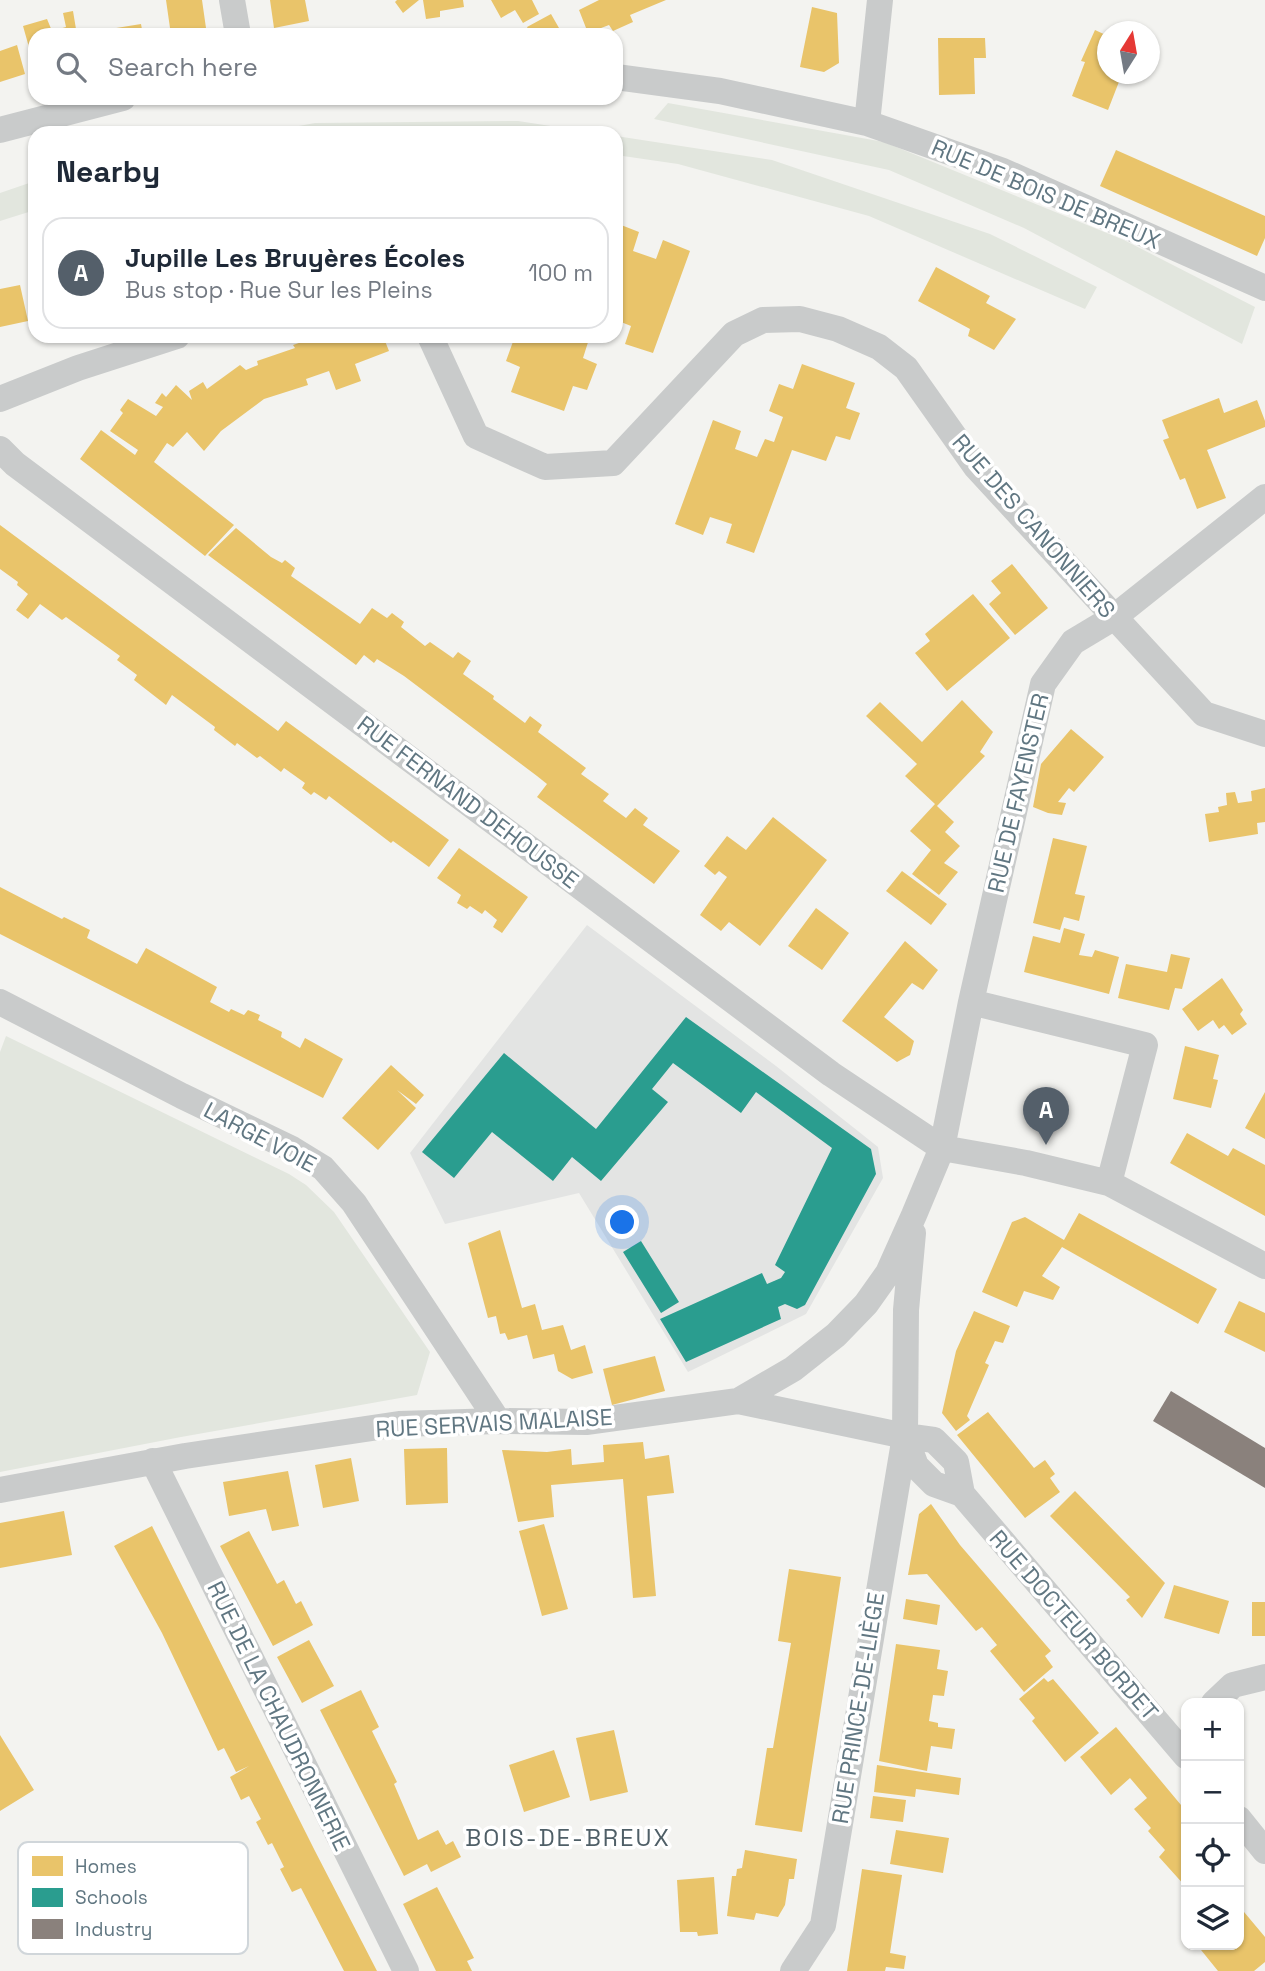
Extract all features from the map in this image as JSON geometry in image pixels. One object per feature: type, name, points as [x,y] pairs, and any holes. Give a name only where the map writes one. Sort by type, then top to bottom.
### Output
[{"type":"street","points":[[232,0],[236,28]]},
{"type":"street","points":[[867,123],[880,0]]},
{"type":"street","name":"RUE DE BOIS DE BREUX","points":[[623,78],[720,91],[867,123],[1003,171],[1265,288]]},
{"type":"street","points":[[0,130],[96,105]]},
{"type":"street","name":"RUE DES CANONNIERS","points":[[433,343],[476,436],[545,467],[613,463],[734,334],[763,320],[800,319],[838,329],[879,347],[906,368],[976,467],[1113,618],[1204,713],[1265,734]]},
{"type":"street","points":[[0,399],[78,368],[155,343]]},
{"type":"street","name":"RUE FERNAND DEHOUSSE","points":[[0,449],[15,464],[820,1066],[942,1148]]},
{"type":"street","name":"RUE DE FAYENSTER","points":[[738,1401],[793,1368],[836,1335],[866,1304],[888,1273],[914,1214],[942,1148],[971,1002],[1043,684],[1073,642],[1113,618],[1265,497]]},
{"type":"street","name":"LARGE VOIE","points":[[0,1002],[182,1096],[292,1149],[323,1168],[354,1203],[498,1421]]},
{"type":"street","points":[[971,1002],[1145,1045],[1109,1183]]},
{"type":"street","points":[[942,1148],[1026,1163],[1109,1183],[1265,1266]]},
{"type":"street","name":"RUE PRINCE-DE-LIÈGE","points":[[793,1971],[823,1925],[905,1436],[906,1310],[914,1214]]},
{"type":"street","name":"RUE SERVAIS MALAISE","points":[[0,1490],[153,1461],[399,1424],[586,1422],[738,1401],[905,1436]]},
{"type":"street","name":"RUE DOCTEUR BORDET","points":[[905,1436],[934,1440],[956,1462],[962,1494],[1181,1741]]},
{"type":"street","name":"RUE DE LA CHAUDRONNERIE","points":[[153,1461],[406,1971]]},
{"type":"street","points":[[1219,1698],[1233,1685],[1265,1677]]},
{"type":"street","points":[[1243,1824],[1265,1851]]},
{"type":"shaded area","points":[[668,103],[884,142],[1124,240],[1255,307],[1242,344],[1024,228],[889,170],[654,119]]},
{"type":"shaded area","points":[[518,121],[550,126],[299,126],[315,123]]},
{"type":"shaded area","points":[[623,137],[772,160],[990,234],[1097,287],[1085,309],[869,216],[678,164],[623,156]]},
{"type":"shaded area","points":[[28,183],[28,212],[0,221],[0,193]]},
{"type":"shaded area","points":[[587,925],[776,1066],[878,1147],[883,1178],[806,1314],[688,1372],[579,1193],[445,1224],[410,1153]]},
{"type":"shaded area","points":[[6,1036],[289,1174],[306,1185],[334,1212],[430,1352],[417,1395],[0,1472],[0,1052]]},
{"type":"building: Homes","points":[[166,0],[202,0],[206,28],[170,28]]},
{"type":"building: Homes","points":[[270,0],[305,0],[309,21],[274,28]]},
{"type":"building: Homes","points":[[419,0],[403,13],[395,2]]},
{"type":"building: Homes","points":[[423,0],[463,0],[464,7],[440,11],[440,17],[426,19]]},
{"type":"building: Homes","points":[[491,0],[532,0],[539,14],[523,23],[515,10],[501,18]]},
{"type":"building: Homes","points":[[599,0],[666,0],[630,15],[633,22],[620,28],[611,28],[609,25],[586,28],[579,10]]},
{"type":"building: Homes","points":[[812,7],[837,13],[839,63],[824,72],[800,67]]},
{"type":"building: Homes","points":[[73,11],[76,28],[62,28],[66,27],[63,13]]},
{"type":"building: Homes","points":[[551,14],[559,28],[528,28]]},
{"type":"building: Homes","points":[[47,19],[51,28],[28,28],[28,44],[23,26]]},
{"type":"building: Homes","points":[[141,24],[142,28],[116,28]]},
{"type":"building: Homes","points":[[1095,30],[1097,31],[1097,84],[1118,84],[1108,110],[1072,96],[1085,62],[1081,61]]},
{"type":"building: Homes","points":[[938,38],[985,38],[986,58],[974,58],[975,94],[939,95]]},
{"type":"building: Homes","points":[[17,45],[25,74],[0,82],[0,51]]},
{"type":"building: Homes","points":[[1116,150],[1265,216],[1265,238],[1257,256],[1100,186]]},
{"type":"building: Homes","points":[[623,226],[639,232],[633,251],[656,259],[663,240],[690,251],[653,353],[625,344],[631,326],[623,323]]},
{"type":"building: Homes","points":[[936,267],[990,296],[986,303],[1016,319],[994,350],[968,336],[970,329],[918,301]]},
{"type":"building: Homes","points":[[20,285],[28,321],[0,327],[0,289]]},
{"type":"building: Homes","points":[[386,343],[389,351],[355,364],[361,381],[336,390],[329,371],[306,379],[308,385],[264,399],[221,431],[204,451],[187,432],[173,447],[167,443],[154,462],[234,525],[205,556],[80,459],[101,430],[135,455],[138,450],[110,431],[123,413],[120,410],[128,399],[156,416],[163,407],[155,403],[162,393],[166,397],[176,385],[192,400],[189,391],[203,382],[207,389],[240,365],[246,370],[258,365],[257,361],[295,348],[293,345]]},
{"type":"building: Homes","points":[[512,343],[588,343],[583,358],[597,364],[587,390],[573,386],[564,411],[511,392],[520,367],[506,361]]},
{"type":"building: Homes","points":[[802,364],[855,383],[846,408],[860,413],[850,440],[836,436],[826,461],[792,450],[754,553],[726,543],[732,524],[710,517],[703,535],[675,524],[713,420],[741,431],[735,449],[757,457],[765,439],[774,442],[783,417],[769,411],[779,384],[793,389]]},
{"type":"building: Homes","points":[[1219,398],[1224,413],[1257,400],[1265,427],[1207,450],[1226,498],[1197,509],[1185,478],[1180,480],[1163,440],[1169,438],[1162,420]]},
{"type":"building: Homes","points":[[0,525],[278,731],[286,721],[449,840],[429,867],[393,841],[391,843],[329,796],[326,800],[314,792],[311,795],[302,788],[305,783],[284,768],[281,772],[237,743],[235,746],[214,730],[215,727],[172,695],[166,705],[134,680],[137,675],[117,660],[120,656],[66,617],[62,620],[40,604],[28,619],[16,610],[28,594],[17,585],[18,582],[0,569]]},
{"type":"building: Homes","points":[[236,528],[271,557],[282,563],[285,560],[295,568],[291,576],[360,624],[372,608],[387,618],[392,613],[404,622],[401,627],[425,646],[430,642],[453,658],[458,652],[471,661],[463,674],[525,723],[530,716],[542,725],[538,732],[586,768],[581,774],[609,794],[603,801],[626,818],[635,808],[648,818],[643,825],[680,851],[654,884],[537,797],[547,784],[404,676],[377,659],[374,663],[364,655],[356,665],[208,555]]},
{"type":"building: Homes","points":[[1012,564],[1048,608],[1015,635],[989,604],[1001,593],[991,581]]},
{"type":"building: Homes","points":[[973,594],[1010,638],[947,691],[915,653],[930,641],[925,634]]},
{"type":"building: Homes","points":[[962,700],[993,732],[980,752],[985,756],[937,806],[954,822],[945,832],[960,846],[944,863],[958,872],[939,895],[912,874],[931,850],[910,831],[935,804],[905,776],[917,764],[866,716],[880,702],[922,742]]},
{"type":"building: Homes","points":[[1071,729],[1104,757],[1074,792],[1069,788],[1058,802],[1066,803],[1062,815],[1048,813],[1033,807],[1041,764]]},
{"type":"building: Homes","points":[[1265,788],[1265,822],[1257,823],[1258,834],[1209,842],[1205,814],[1219,812],[1218,807],[1227,805],[1226,793],[1235,792],[1238,803],[1252,801],[1251,791]]},
{"type":"building: Homes","points":[[773,817],[827,860],[760,946],[729,922],[721,931],[700,915],[727,877],[719,871],[715,875],[704,866],[727,836],[746,850]]},
{"type":"building: Homes","points":[[1053,838],[1087,846],[1075,894],[1085,896],[1079,921],[1064,917],[1060,930],[1033,923]]},
{"type":"building: Homes","points":[[459,848],[528,897],[502,933],[493,927],[497,920],[485,910],[482,914],[470,906],[467,909],[457,903],[461,895],[437,878]]},
{"type":"building: Homes","points":[[902,871],[947,904],[931,925],[886,891]]},
{"type":"building: Homes","points":[[0,887],[62,919],[64,917],[90,930],[87,938],[137,964],[146,948],[217,987],[210,1002],[229,1012],[231,1009],[244,1015],[248,1010],[260,1015],[258,1020],[282,1032],[281,1037],[300,1048],[305,1038],[343,1059],[323,1098],[0,934]]},
{"type":"building: Homes","points":[[816,908],[849,933],[822,970],[788,946]]},
{"type":"building: Homes","points":[[1064,928],[1085,934],[1079,955],[1092,957],[1095,950],[1119,957],[1109,994],[1024,972],[1033,936],[1060,943]]},
{"type":"building: Homes","points":[[905,941],[938,970],[923,990],[912,983],[884,1017],[914,1041],[910,1055],[897,1062],[842,1021]]},
{"type":"building: Homes","points":[[1171,954],[1190,958],[1182,989],[1175,988],[1169,1010],[1118,998],[1126,964],[1167,972]]},
{"type":"building: Homes","points":[[1222,978],[1243,1010],[1240,1014],[1247,1024],[1232,1035],[1224,1025],[1219,1029],[1213,1020],[1198,1031],[1182,1009]]},
{"type":"building: Homes","points":[[1185,1046],[1219,1055],[1213,1079],[1218,1080],[1211,1108],[1173,1099]]},
{"type":"building: Homes","points":[[391,1065],[424,1095],[416,1104],[397,1090],[416,1108],[378,1150],[342,1118]]},
{"type":"building: Homes","points":[[1265,1092],[1265,1139],[1245,1128]]},
{"type":"building: Homes","points":[[1187,1133],[1228,1156],[1233,1148],[1265,1165],[1265,1216],[1170,1163]]},
{"type":"building: Homes","points":[[1079,1213],[1217,1289],[1198,1324],[1062,1247],[1042,1276],[1060,1287],[1053,1300],[1024,1291],[1017,1307],[982,1292],[1012,1222],[1025,1217],[1064,1240]]},
{"type":"building: Homes","points":[[500,1230],[522,1308],[535,1304],[542,1330],[563,1325],[571,1350],[585,1345],[593,1373],[572,1379],[558,1371],[554,1354],[533,1359],[527,1335],[508,1340],[505,1333],[500,1334],[496,1316],[488,1318],[468,1243]]},
{"type":"building: Homes","points":[[1239,1301],[1265,1313],[1265,1352],[1224,1332]]},
{"type":"building: Homes","points":[[974,1311],[1010,1326],[1003,1343],[995,1341],[985,1363],[989,1365],[967,1416],[970,1420],[956,1431],[942,1413],[956,1351]]},
{"type":"building: Homes","points":[[655,1356],[665,1391],[612,1405],[603,1369]]},
{"type":"building: Homes","points":[[988,1412],[1034,1468],[1045,1460],[1055,1474],[1050,1478],[1060,1492],[1025,1518],[957,1435]]},
{"type":"building: Homes","points":[[643,1442],[645,1459],[669,1455],[674,1493],[647,1496],[656,1596],[633,1598],[623,1479],[551,1485],[554,1517],[518,1522],[502,1450],[547,1452],[571,1449],[572,1465],[604,1462],[603,1445]]},
{"type":"building: Homes","points":[[447,1448],[448,1503],[406,1505],[404,1449]]},
{"type":"building: Homes","points":[[351,1458],[359,1501],[323,1508],[315,1465]]},
{"type":"building: Homes","points":[[288,1471],[299,1526],[272,1531],[266,1509],[229,1516],[223,1482]]},
{"type":"building: Homes","points":[[1075,1491],[1165,1583],[1142,1618],[1126,1600],[1130,1597],[1050,1516]]},
{"type":"building: Homes","points":[[931,1504],[960,1545],[1051,1651],[1045,1656],[1053,1667],[1024,1692],[990,1651],[997,1645],[982,1627],[976,1631],[927,1574],[908,1575],[919,1514]]},
{"type":"building: Homes","points":[[64,1511],[72,1555],[0,1568],[0,1523]]},
{"type":"building: Homes","points":[[544,1524],[568,1609],[542,1616],[519,1531]]},
{"type":"building: Homes","points":[[152,1526],[377,1971],[344,1971],[301,1888],[292,1892],[280,1869],[284,1867],[272,1843],[268,1845],[256,1822],[261,1819],[249,1796],[241,1800],[230,1777],[249,1766],[236,1772],[224,1748],[218,1751],[162,1633],[114,1546]]},
{"type":"building: Homes","points":[[249,1531],[277,1584],[284,1580],[296,1604],[301,1601],[313,1625],[273,1646],[220,1546]]},
{"type":"building: Homes","points":[[789,1569],[841,1577],[802,1832],[755,1825],[767,1748],[773,1748],[791,1643],[778,1641]]},
{"type":"building: Homes","points":[[1174,1585],[1229,1601],[1219,1634],[1164,1618]]},
{"type":"building: Homes","points":[[906,1599],[940,1605],[937,1625],[903,1619]]},
{"type":"building: Homes","points":[[1252,1602],[1265,1602],[1265,1636],[1252,1636]]},
{"type":"building: Homes","points":[[309,1640],[334,1686],[302,1703],[277,1657]]},
{"type":"building: Homes","points":[[896,1644],[940,1650],[937,1669],[948,1671],[944,1696],[933,1695],[929,1721],[938,1723],[938,1727],[955,1729],[952,1749],[931,1746],[927,1771],[879,1761]]},
{"type":"building: Homes","points":[[1044,1678],[1048,1682],[1053,1679],[1099,1733],[1065,1762],[1032,1721],[1035,1718],[1019,1699]]},
{"type":"building: Homes","points":[[361,1690],[379,1727],[372,1731],[397,1782],[394,1784],[418,1840],[438,1830],[446,1845],[453,1841],[461,1857],[431,1872],[427,1864],[404,1876],[320,1710]]},
{"type":"building: Homes","points":[[1116,1727],[1181,1805],[1181,1881],[1159,1857],[1165,1850],[1148,1831],[1151,1828],[1134,1809],[1147,1798],[1130,1778],[1111,1795],[1080,1757]]},
{"type":"building: Homes","points":[[614,1730],[628,1792],[590,1801],[576,1738]]},
{"type":"building: Homes","points":[[0,1735],[34,1790],[0,1811]]},
{"type":"building: Homes","points":[[554,1750],[570,1797],[524,1812],[509,1765]]},
{"type":"building: Homes","points":[[877,1765],[961,1778],[959,1795],[916,1789],[915,1797],[874,1792]]},
{"type":"building: Homes","points":[[873,1796],[906,1800],[903,1822],[870,1818]]},
{"type":"building: Homes","points":[[896,1830],[949,1838],[943,1873],[890,1864]]},
{"type":"building: Homes","points":[[745,1850],[797,1859],[794,1879],[789,1879],[785,1905],[778,1917],[756,1913],[754,1920],[727,1916],[732,1876],[736,1876],[737,1869],[742,1868]]},
{"type":"building: Homes","points":[[862,1869],[902,1875],[890,1953],[906,1956],[904,1969],[886,1967],[885,1971],[847,1971]]},
{"type":"building: Homes","points":[[714,1877],[718,1934],[698,1936],[697,1932],[680,1932],[677,1880]]},
{"type":"building: Homes","points":[[437,1887],[474,1958],[467,1961],[472,1971],[436,1971],[403,1904]]},
{"type":"building: Homes","points":[[1244,1912],[1265,1937],[1265,1962],[1254,1971],[1218,1971],[1201,1950],[1244,1950]]},
{"type":"building: Schools","points":[[686,1017],[871,1149],[876,1174],[805,1305],[797,1309],[785,1304],[778,1307],[781,1319],[686,1362],[660,1319],[762,1273],[767,1284],[781,1278],[785,1272],[775,1265],[832,1148],[756,1092],[741,1113],[673,1063],[652,1089],[668,1102],[601,1181],[572,1157],[553,1181],[492,1132],[454,1178],[422,1152],[504,1053],[596,1129]]},
{"type":"building: Schools","points":[[641,1241],[679,1302],[661,1313],[623,1252]]},
{"type":"building: Industry","points":[[1171,1391],[1265,1448],[1265,1488],[1153,1421]]},
{"type":"place","name":"Jupille Les Bruyères Écoles","points":[[1046,1145]]},
{"type":"district","name":"BOIS-DE-BREUX","points":[[568,1837]]}]
